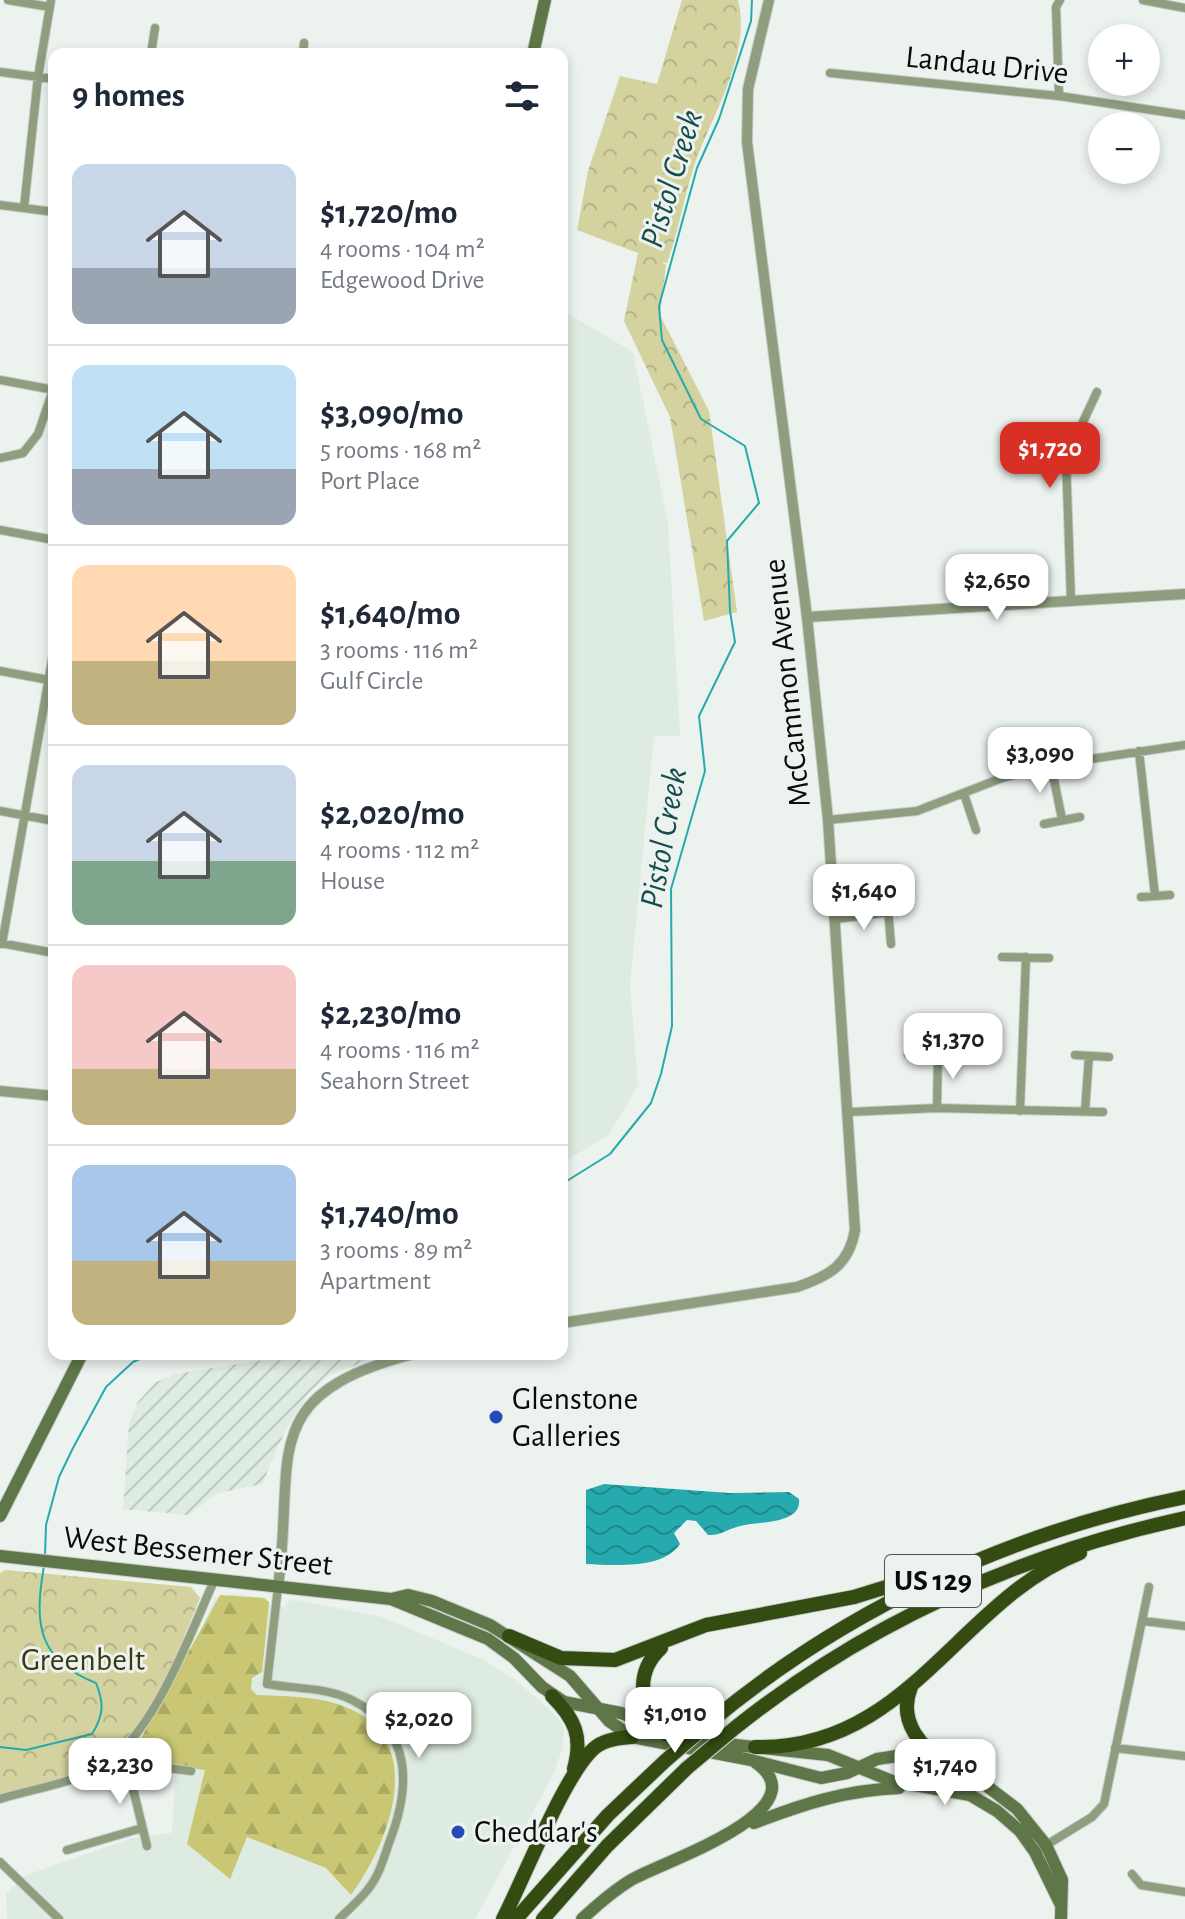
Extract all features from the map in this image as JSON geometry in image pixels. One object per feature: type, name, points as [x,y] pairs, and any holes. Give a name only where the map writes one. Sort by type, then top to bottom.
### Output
[{"type":"highway","name":"US 129","points":[[516,1919],[608,1815],[665,1761],[709,1723],[820,1643],[962,1566],[1087,1521],[1185,1497]]},
{"type":"highway","name":"US 129","points":[[543,1919],[607,1846],[687,1768],[736,1727],[811,1672],[906,1617],[975,1584],[1033,1561],[1131,1530],[1185,1518]]},
{"type":"highway","points":[[753,1753],[795,1745],[837,1731],[876,1711],[911,1687],[1013,1593],[1054,1566],[1131,1530]]},
{"type":"highway","points":[[509,1636],[561,1658],[602,1662],[629,1657],[682,1634],[731,1619],[854,1597],[962,1566]]},
{"type":"highway","points":[[666,1734],[647,1708],[643,1682],[651,1658],[682,1634]]},
{"type":"highway","points":[[911,1687],[905,1706],[908,1722],[929,1752],[950,1765]]},
{"type":"highway","points":[[552,1696],[571,1717],[579,1737],[571,1781]]},
{"type":"highway","points":[[503,1919],[571,1781],[596,1747],[613,1739],[632,1737]]},
{"type":"main road","points":[[534,48],[545,0]]},
{"type":"main road","points":[[0,1516],[79,1360]]},
{"type":"main road","name":"West Bessemer Street","points":[[0,1556],[391,1599],[488,1639],[514,1658],[552,1696],[575,1706],[621,1713],[666,1734],[753,1753],[821,1778],[859,1768],[877,1759],[904,1755],[950,1765],[971,1774],[1003,1797],[1028,1820],[1041,1848]]},
{"type":"main road","name":"West Bessemer Street","points":[[391,1599],[408,1595],[441,1603],[509,1636],[570,1676],[599,1711],[632,1737],[753,1753],[828,1755],[892,1781],[947,1789],[982,1801],[1041,1848]]},
{"type":"main road","points":[[740,1827],[762,1812],[771,1792],[766,1772],[753,1753]]},
{"type":"main road","points":[[582,1919],[631,1880],[740,1827],[824,1797],[873,1789],[923,1786]]},
{"type":"main road","points":[[1041,1848],[1061,1912]]},
{"type":"street","points":[[8,0],[51,4],[38,77],[24,208]]},
{"type":"street","name":"McCammon Avenue","points":[[568,1322],[763,1295],[822,1279],[841,1267],[852,1247],[855,1230],[828,820],[807,617],[747,142],[748,89],[769,0]]},
{"type":"street","points":[[1059,96],[1056,7],[1060,0]]},
{"type":"street","points":[[1143,0],[1185,8]]},
{"type":"street","points":[[152,48],[155,28]]},
{"type":"street","points":[[304,43],[304,48]]},
{"type":"street","points":[[0,72],[48,78]]},
{"type":"street","name":"Landau Drive","points":[[830,73],[1059,96],[1185,115]]},
{"type":"street","points":[[0,205],[48,211]]},
{"type":"street","points":[[0,380],[48,389]]},
{"type":"street","points":[[1071,601],[1066,458],[1097,392]]},
{"type":"street","points":[[0,458],[23,453],[38,434],[48,406]]},
{"type":"street","points":[[0,530],[48,539]]},
{"type":"street","points":[[807,617],[1185,594]]},
{"type":"street","points":[[0,671],[48,679]]},
{"type":"street","points":[[48,697],[1,943],[48,952]]},
{"type":"street","points":[[828,820],[897,815],[964,794],[1002,778],[1051,765],[1185,745]]},
{"type":"street","points":[[1139,751],[1155,896]]},
{"type":"street","points":[[1051,765],[1062,819]]},
{"type":"street","points":[[964,794],[976,830]]},
{"type":"street","points":[[0,811],[48,820]]},
{"type":"street","points":[[1044,824],[1080,817]]},
{"type":"street","points":[[886,885],[891,944]]},
{"type":"street","points":[[1141,897],[1170,895]]},
{"type":"street","points":[[836,919],[889,912]]},
{"type":"street","points":[[1002,957],[1049,958]]},
{"type":"street","points":[[1020,1111],[1026,957]]},
{"type":"street","points":[[937,1108],[938,1053]]},
{"type":"street","points":[[908,1054],[964,1053]]},
{"type":"street","points":[[1075,1055],[1109,1057]]},
{"type":"street","points":[[1085,1111],[1089,1056]]},
{"type":"street","points":[[0,1091],[48,1095]]},
{"type":"street","points":[[849,1112],[937,1108],[1103,1112]]},
{"type":"street","points":[[339,1919],[369,1888],[380,1867],[402,1808],[403,1765],[395,1742],[381,1723],[350,1699],[334,1693],[267,1684],[284,1538],[285,1471],[289,1443],[302,1414],[316,1397],[340,1380],[396,1360]]},
{"type":"street","points":[[0,1799],[77,1777],[119,1754],[146,1720],[214,1581]]},
{"type":"street","points":[[1041,1848],[1099,1811],[1149,1587]]},
{"type":"street","points":[[1143,1621],[1185,1626]]},
{"type":"street","points":[[1115,1748],[1185,1756]]},
{"type":"street","points":[[119,1754],[135,1764],[191,1771]]},
{"type":"street","points":[[119,1754],[128,1768],[147,1846]]},
{"type":"street","points":[[67,1850],[142,1828]]},
{"type":"street","points":[[0,1862],[59,1919]]},
{"type":"street","points":[[1132,1874],[1141,1885],[1185,1892]]},
{"type":"shaded area","points":[[568,314],[633,352],[668,524],[680,736],[654,736],[630,985],[638,1085],[609,1135],[568,1159]]},
{"type":"shaded area","points":[[263,1360],[370,1360],[329,1375],[308,1394],[286,1429],[262,1484],[218,1493],[188,1515],[123,1509],[129,1423],[138,1402],[156,1382],[176,1374]]},
{"type":"shaded area","points":[[235,1594],[264,1598],[270,1606],[285,1607],[288,1601],[297,1600],[382,1617],[484,1660],[517,1681],[555,1715],[564,1728],[563,1747],[553,1775],[475,1919],[7,1919],[6,1894],[24,1876],[132,1838],[172,1833],[176,1765],[139,1756],[136,1747],[178,1680],[215,1598]]},
{"type":"green space","points":[[682,0],[738,0],[741,20],[735,62],[695,163],[667,263],[662,262],[666,265],[660,315],[709,411],[737,612],[704,621],[670,417],[624,321],[638,253],[577,230],[588,171],[620,76],[657,84]]},
{"type":"green space","name":"Greenbelt","points":[[6,1570],[191,1587],[200,1598],[163,1687],[133,1740],[85,1774],[0,1798],[0,1573]]},
{"type":"green space","points":[[220,1595],[264,1598],[269,1602],[262,1672],[252,1678],[251,1689],[257,1695],[307,1698],[337,1704],[366,1718],[385,1738],[394,1762],[395,1789],[389,1818],[379,1846],[351,1895],[326,1868],[247,1837],[230,1879],[187,1844],[205,1770],[145,1762],[136,1747]]},
{"type":"water","points":[[604,1484],[730,1493],[789,1492],[799,1499],[798,1507],[786,1518],[740,1526],[716,1534],[708,1535],[696,1521],[687,1520],[674,1533],[680,1544],[662,1558],[650,1562],[586,1564],[586,1490]]},
{"type":"waterway","name":"Pistol Creek","points":[[568,1180],[610,1154],[651,1103],[661,1074],[672,1026],[671,889],[705,771],[699,716],[735,642],[730,611],[727,541],[759,503],[745,446],[701,419],[662,340],[659,306],[697,168],[719,119],[751,21],[752,0]]},
{"type":"waterway","name":"Pistol Creek","points":[[45,1556],[46,1525],[59,1477],[106,1387],[138,1360]]},
{"type":"waterway","name":"Pistol Creek","points":[[0,1747],[26,1750],[92,1734],[101,1715],[96,1683],[62,1663],[44,1637],[40,1605],[44,1566]]},
{"type":"place","name":"Glenstone Galleries","points":[[496,1417]]},
{"type":"place","name":"Cheddar's","points":[[458,1832]]}]
